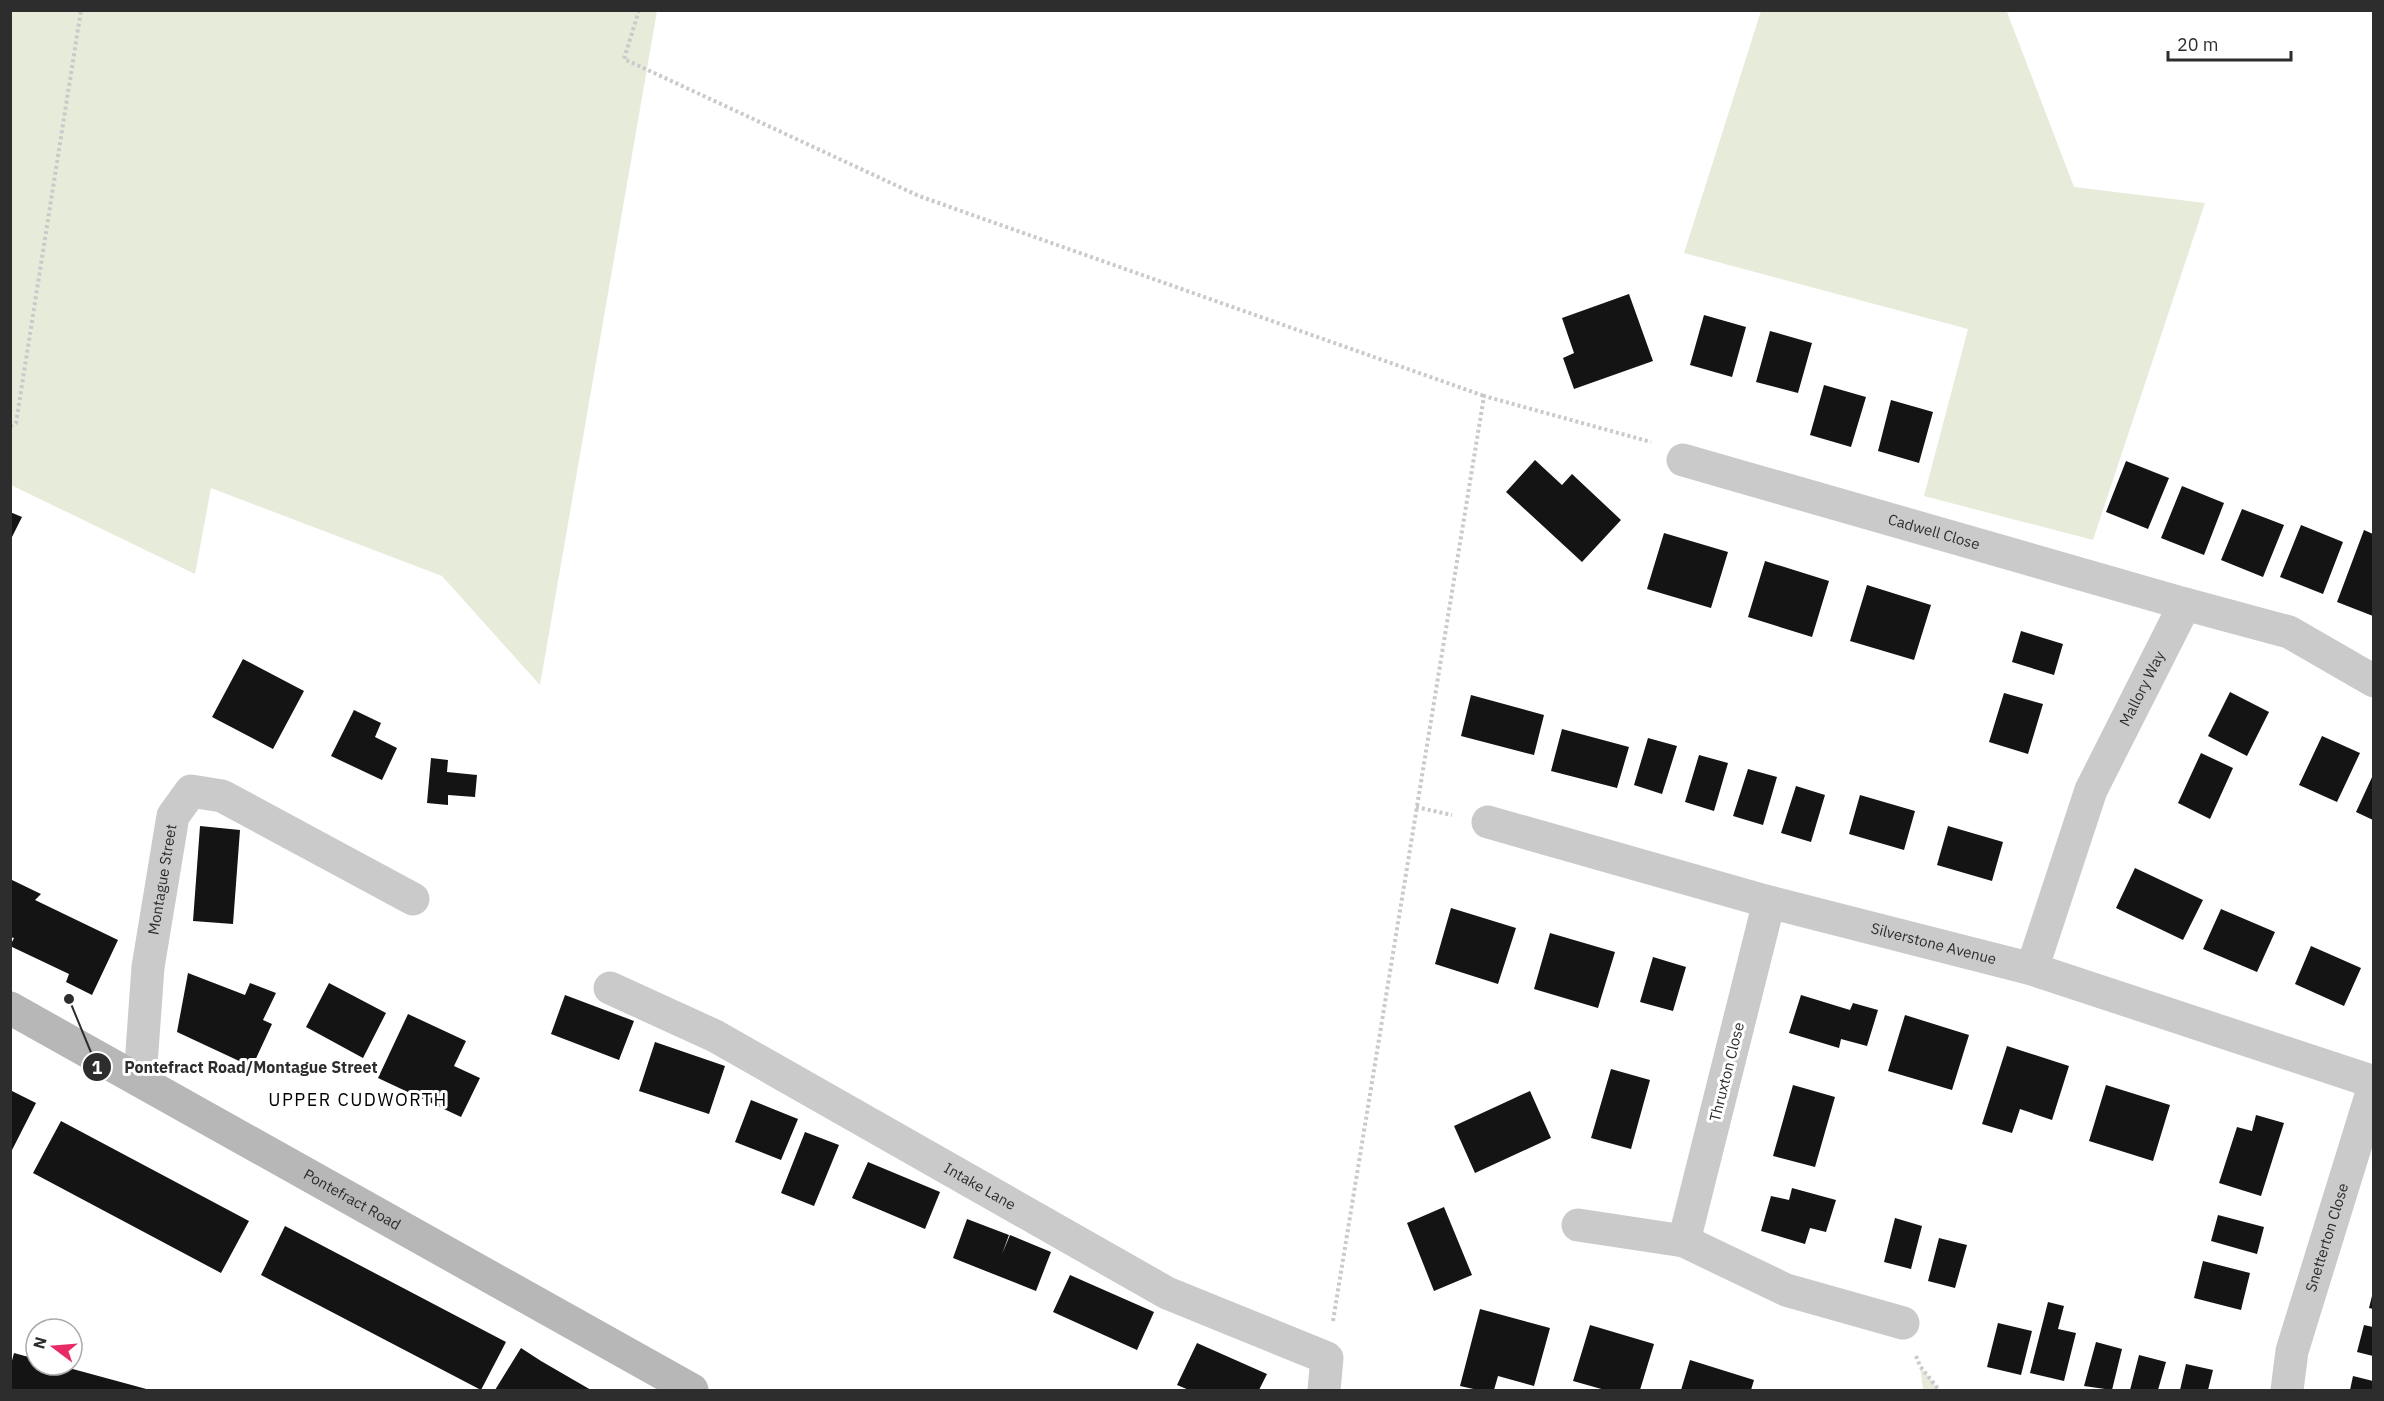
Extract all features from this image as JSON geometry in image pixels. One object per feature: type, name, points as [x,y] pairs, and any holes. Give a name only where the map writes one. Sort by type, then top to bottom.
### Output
[{"type":"street","name":"Cadwell Close","points":[[1683,460],[2185,604]]},
{"type":"street","points":[[2185,604],[2289,632],[2373,681]]},
{"type":"street","name":"Mallory Way","points":[[2032,969],[2091,790],[2185,604]]},
{"type":"street","name":"Montague Street","points":[[140,1079],[148,968],[173,816],[191,791],[222,796],[414,899]]},
{"type":"street","name":"Silverstone Avenue","points":[[1488,822],[1769,902],[2032,969],[2373,1084]]},
{"type":"street","name":"Thruxton Close","points":[[1684,1242],[1769,902]]},
{"type":"street","name":"Intake Lane","points":[[610,988],[715,1036],[1167,1293],[1327,1358]]},
{"type":"street","name":"Pontefract Road","points":[[10,1008],[692,1390]]},
{"type":"street","name":"Snetterton Close","points":[[2288,1390],[2292,1352],[2373,1084]]},
{"type":"street","points":[[1578,1225],[1684,1242],[1786,1290],[1904,1323]]},
{"type":"street","points":[[1324,1390],[1327,1358]]},
{"type":"path","points":[[10,426],[16,423],[81,10]]},
{"type":"path","points":[[639,10],[624,59],[919,196],[1484,396],[1656,443],[1683,460]]},
{"type":"path","points":[[1327,1358],[1484,396]]},
{"type":"green space","points":[[10,11],[657,11],[540,685],[442,576],[211,488],[195,574],[11,485]]},
{"type":"green space","points":[[1761,11],[2007,12],[2074,187],[2205,203],[2093,540],[1924,496],[1968,329],[1684,253]]},
{"type":"green space","points":[[1920,1366],[1939,1390],[1923,1390]]},
{"type":"building","points":[[1629,294],[1653,361],[1574,389],[1563,358],[1574,353],[1562,318]]},
{"type":"building","points":[[1704,315],[1746,327],[1732,377],[1690,365]]},
{"type":"building","points":[[1770,331],[1812,343],[1798,393],[1756,382]]},
{"type":"building","points":[[1824,385],[1866,397],[1851,447],[1810,435]]},
{"type":"building","points":[[1891,400],[1933,412],[1919,463],[1878,451]]},
{"type":"building","points":[[1535,460],[1562,485],[1572,474],[1621,520],[1582,562],[1506,492]]},
{"type":"building","points":[[2126,461],[2169,478],[2148,529],[2106,512]]},
{"type":"building","points":[[2182,486],[2224,503],[2204,555],[2161,538]]},
{"type":"building","points":[[2242,509],[2284,525],[2263,577],[2221,560]]},
{"type":"building","points":[[10,512],[22,517],[10,541]]},
{"type":"building","points":[[2301,525],[2343,542],[2323,594],[2280,577]]},
{"type":"building","points":[[2364,530],[2373,534],[2373,616],[2337,602]]},
{"type":"building","points":[[1664,533],[1728,552],[1711,608],[1647,589]]},
{"type":"building","points":[[1765,561],[1829,581],[1812,637],[1748,617]]},
{"type":"building","points":[[1867,585],[1931,605],[1914,660],[1850,641]]},
{"type":"building","points":[[2021,631],[2063,644],[2054,675],[2012,662]]},
{"type":"building","points":[[243,659],[304,691],[273,749],[212,717]]},
{"type":"building","points":[[2230,692],[2269,712],[2247,756],[2208,736]]},
{"type":"building","points":[[2004,693],[2043,704],[2028,754],[1989,742]]},
{"type":"building","points":[[1471,695],[1544,715],[1534,755],[1461,736]]},
{"type":"building","points":[[354,710],[381,723],[375,737],[397,748],[382,780],[331,756]]},
{"type":"building","points":[[1562,729],[1629,747],[1617,788],[1551,771]]},
{"type":"building","points":[[2322,736],[2360,753],[2337,802],[2299,785]]},
{"type":"building","points":[[1648,738],[1677,746],[1662,794],[1634,785]]},
{"type":"building","points":[[2201,753],[2233,768],[2210,819],[2178,803]]},
{"type":"building","points":[[1699,755],[1728,763],[1714,811],[1685,802]]},
{"type":"building","points":[[431,758],[448,760],[447,772],[477,775],[475,797],[448,795],[448,805],[427,803]]},
{"type":"building","points":[[1748,769],[1777,777],[1763,825],[1733,816]]},
{"type":"building","points":[[2373,775],[2373,820],[2356,812]]},
{"type":"building","points":[[1796,786],[1825,795],[1811,842],[1781,833]]},
{"type":"building","points":[[1860,795],[1915,811],[1904,850],[1849,834]]},
{"type":"building","points":[[200,826],[240,830],[233,924],[193,921]]},
{"type":"building","points":[[1948,826],[2003,842],[1992,881],[1937,865]]},
{"type":"building","points":[[2135,868],[2203,900],[2183,940],[2116,908]]},
{"type":"building","points":[[10,879],[41,894],[35,900],[118,940],[92,995],[66,982],[69,974],[10,946],[14,938],[10,937]]},
{"type":"building","points":[[1451,908],[1516,928],[1498,984],[1435,964]]},
{"type":"building","points":[[2221,909],[2275,932],[2257,972],[2203,949]]},
{"type":"building","points":[[1550,933],[1615,952],[1598,1008],[1534,989]]},
{"type":"building","points":[[2311,946],[2361,968],[2344,1006],[2295,984]]},
{"type":"building","points":[[1653,957],[1686,967],[1673,1011],[1640,1002]]},
{"type":"building","points":[[188,973],[245,995],[250,983],[276,993],[263,1020],[272,1024],[252,1067],[177,1032]]},
{"type":"building","points":[[329,983],[386,1013],[363,1058],[306,1027]]},
{"type":"building","points":[[565,995],[634,1021],[619,1060],[551,1034]]},
{"type":"building","points":[[1801,995],[1850,1010],[1853,1003],[1878,1010],[1867,1046],[1841,1039],[1839,1048],[1789,1033]]},
{"type":"building","points":[[408,1014],[466,1041],[454,1066],[480,1078],[461,1117],[378,1078]]},
{"type":"building","points":[[1905,1015],[1969,1035],[1952,1090],[1888,1071]]},
{"type":"building","points":[[655,1042],[725,1066],[709,1114],[639,1091]]},
{"type":"building","points":[[2007,1046],[2069,1066],[2052,1120],[2020,1109],[2012,1133],[1982,1124]]},
{"type":"building","points":[[1611,1069],[1650,1080],[1631,1149],[1591,1138]]},
{"type":"building","points":[[1793,1085],[1835,1097],[1815,1167],[1773,1156]]},
{"type":"building","points":[[2106,1085],[2170,1105],[2153,1161],[2089,1141]]},
{"type":"building","points":[[10,1090],[36,1103],[10,1154]]},
{"type":"building","points":[[1530,1091],[1551,1138],[1475,1173],[1454,1126]]},
{"type":"building","points":[[751,1100],[798,1119],[781,1160],[735,1142]]},
{"type":"building","points":[[2256,1115],[2284,1123],[2261,1196],[2219,1183],[2237,1127],[2252,1131]]},
{"type":"building","points":[[61,1121],[249,1221],[221,1273],[33,1173]]},
{"type":"building","points":[[805,1132],[839,1145],[814,1206],[781,1193]]},
{"type":"building","points":[[868,1162],[940,1192],[925,1229],[852,1198]]},
{"type":"building","points":[[1792,1188],[1836,1200],[1826,1232],[1810,1228],[1805,1244],[1761,1231],[1771,1196],[1789,1200]]},
{"type":"building","points":[[1444,1207],[1472,1275],[1434,1291],[1407,1223]]},
{"type":"building","points":[[2218,1215],[2264,1227],[2257,1254],[2211,1241]]},
{"type":"building","points":[[1895,1218],[1922,1226],[1911,1269],[1884,1262]]},
{"type":"building","points":[[967,1219],[1009,1235],[1002,1254],[1010,1235],[1051,1252],[1036,1291],[953,1258]]},
{"type":"building","points":[[285,1226],[506,1342],[481,1390],[261,1275]]},
{"type":"building","points":[[1939,1238],[1967,1245],[1955,1288],[1928,1281]]},
{"type":"building","points":[[2203,1261],[2250,1273],[2241,1310],[2194,1298]]},
{"type":"building","points":[[1070,1275],[1154,1312],[1137,1350],[1053,1312]]},
{"type":"building","points":[[2373,1292],[2373,1309],[2369,1308]]},
{"type":"building","points":[[2048,1302],[2064,1306],[2058,1329],[2076,1333],[2064,1381],[2030,1373]]},
{"type":"building","points":[[1480,1309],[1550,1328],[1534,1386],[1498,1376],[1494,1390],[1478,1390],[1460,1386]]},
{"type":"building","points":[[1998,1323],[2032,1331],[2021,1375],[1987,1367]]},
{"type":"building","points":[[1590,1325],[1654,1344],[1640,1390],[1605,1390],[1573,1381]]},
{"type":"building","points":[[2364,1325],[2373,1327],[2373,1356],[2357,1352]]},
{"type":"building","points":[[2096,1342],[2122,1349],[2112,1390],[2084,1386]]},
{"type":"building","points":[[1197,1343],[1267,1374],[1259,1390],[1189,1390],[1177,1385]]},
{"type":"building","points":[[521,1348],[541,1361],[591,1390],[495,1390]]},
{"type":"building","points":[[14,1353],[24,1356],[24,1377],[84,1377],[84,1372],[150,1390],[10,1390],[10,1368]]},
{"type":"building","points":[[2139,1355],[2166,1362],[2158,1390],[2130,1390]]},
{"type":"building","points":[[1690,1360],[1754,1380],[1751,1390],[1681,1390]]},
{"type":"building","points":[[2186,1364],[2213,1370],[2208,1390],[2180,1390]]},
{"type":"building","points":[[2353,1376],[2373,1381],[2373,1390],[2350,1390]]},
{"type":"place","name":"Pontefract Road/Montague Street","points":[[69,999]]},
{"type":"district","name":"UPPER CUDWORTH","points":[[358,1100]]}]
